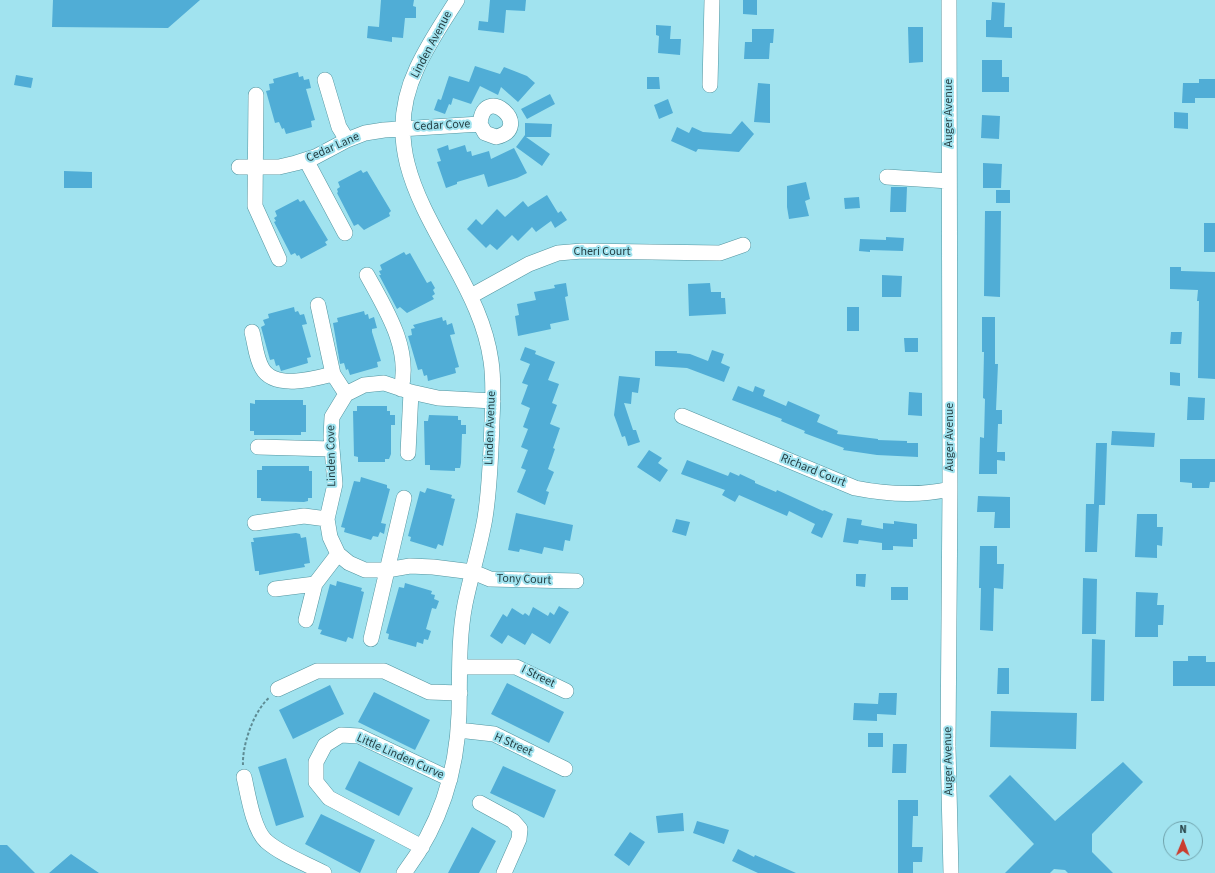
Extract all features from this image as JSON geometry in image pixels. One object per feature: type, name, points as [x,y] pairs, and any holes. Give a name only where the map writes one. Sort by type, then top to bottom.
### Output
[{"type":"street","name":"Linden Avenue","points":[[404,873],[422,846],[437,818],[450,779],[458,730],[461,635],[465,604],[485,517],[490,480],[493,401],[491,361],[486,338],[471,296],[414,190],[405,157],[403,128],[409,91],[416,70],[457,0]]},
{"type":"street","points":[[710,85],[712,0]]},
{"type":"street","name":"Auger Avenue","points":[[949,0],[950,489],[948,747],[951,873]]},
{"type":"street","points":[[325,80],[339,127],[347,140]]},
{"type":"street","points":[[256,95],[247,167],[255,206],[279,259]]},
{"type":"street","name":"Cedar Cove","points":[[403,128],[480,124]]},
{"type":"street","name":"Cedar Lane","points":[[247,167],[279,167],[306,160],[365,133],[403,128]]},
{"type":"street","points":[[306,160],[345,233]]},
{"type":"street","points":[[888,177],[949,181]]},
{"type":"street","name":"Cheri Court","points":[[471,296],[529,264],[558,253],[582,251],[720,253],[743,245]]},
{"type":"street","points":[[368,275],[393,323],[401,351],[406,391],[408,453]]},
{"type":"street","points":[[318,305],[333,374],[346,394],[364,385],[384,383],[406,391],[438,398],[493,401]]},
{"type":"street","points":[[252,332],[261,367],[267,375],[278,380],[306,381],[333,374]]},
{"type":"street","name":"Linden Cove","points":[[338,554],[330,537],[326,519],[334,484],[332,417],[346,394]]},
{"type":"street","name":"Richard Court","points":[[682,416],[855,488],[871,491],[935,493],[950,489]]},
{"type":"street","points":[[258,447],[332,449]]},
{"type":"street","points":[[371,639],[404,498]]},
{"type":"street","points":[[254,523],[304,516],[326,519]]},
{"type":"street","points":[[306,620],[315,584],[338,554],[350,563],[365,570],[387,570],[410,566],[433,566],[473,572]]},
{"type":"street","name":"Tony Court","points":[[473,572],[495,579],[576,581]]},
{"type":"street","points":[[275,589],[315,584]]},
{"type":"street","name":"I Street","points":[[460,667],[516,667],[566,691]]},
{"type":"street","points":[[278,689],[317,670],[384,671],[429,692],[460,693]]},
{"type":"street","name":"H Street","points":[[458,730],[494,734],[565,769]]},
{"type":"street","name":"Little Linden Curve","points":[[422,846],[330,798],[316,782],[316,762],[325,744],[341,736],[359,736],[450,779]]},
{"type":"street","points":[[244,777],[256,825],[265,841],[324,873]]},
{"type":"street","points":[[480,803],[513,821],[520,829],[519,839],[504,873]]},
{"type":"path","points":[[244,777],[243,752],[252,725],[263,702],[278,689]]},
{"type":"building","points":[[53,0],[200,0],[168,28],[52,27]]},
{"type":"building","points":[[381,0],[414,0],[413,6],[416,7],[416,18],[405,18],[403,38],[392,37],[392,42],[367,38],[368,26],[379,27]]},
{"type":"building","points":[[490,0],[526,0],[525,11],[506,10],[504,33],[478,30],[479,21],[488,22]]},
{"type":"building","points":[[743,0],[757,0],[757,15],[743,14]]},
{"type":"building","points":[[992,2],[1005,3],[1004,27],[1012,27],[1012,38],[986,37],[986,20],[991,20]]},
{"type":"building","points":[[656,25],[671,26],[670,39],[681,39],[680,55],[658,53],[659,36],[656,35]]},
{"type":"building","points":[[908,27],[923,27],[923,62],[909,63]]},
{"type":"building","points":[[752,29],[774,29],[773,43],[770,43],[769,59],[744,59],[745,42],[752,42]]},
{"type":"building","points":[[982,60],[1002,60],[1002,77],[1009,77],[1009,92],[982,92]]},
{"type":"building","points":[[475,66],[500,74],[504,67],[527,76],[535,83],[518,102],[501,87],[498,95],[480,86],[471,104],[453,98],[451,105],[449,104],[445,114],[434,110],[438,99],[441,100],[449,76],[469,82]]},
{"type":"building","points":[[298,72],[299,77],[303,76],[304,80],[309,79],[311,88],[306,89],[315,120],[311,121],[312,127],[286,134],[284,128],[282,129],[279,122],[275,123],[266,91],[270,90],[269,84],[274,83],[273,79]]},
{"type":"building","points":[[16,75],[33,78],[31,88],[14,85]]},
{"type":"building","points":[[647,77],[659,77],[660,89],[647,89]]},
{"type":"building","points":[[1199,79],[1215,79],[1215,98],[1195,98],[1195,103],[1182,103],[1183,83],[1199,83]]},
{"type":"building","points":[[758,83],[770,84],[770,123],[754,122]]},
{"type":"building","points":[[550,94],[555,104],[527,119],[521,109]]},
{"type":"building","points":[[668,99],[673,113],[659,119],[654,105]]},
{"type":"building","points":[[1174,112],[1188,113],[1188,129],[1174,128]]},
{"type":"building","points":[[982,115],[1000,116],[999,139],[981,138]]},
{"type":"building","points":[[742,121],[754,134],[739,152],[698,149],[696,152],[671,141],[677,127],[689,133],[692,127],[703,132],[731,134]]},
{"type":"building","points":[[525,123],[552,124],[551,137],[526,137],[550,154],[542,166],[516,147],[525,135]]},
{"type":"building","points":[[448,145],[449,150],[465,145],[467,152],[471,151],[472,156],[489,151],[491,159],[514,148],[527,173],[517,178],[488,187],[484,174],[457,182],[457,184],[446,188],[437,162],[441,161],[437,149]]},
{"type":"building","points":[[983,163],[1002,164],[1001,188],[983,188]]},
{"type":"building","points":[[361,170],[363,173],[367,171],[391,211],[389,213],[390,216],[364,230],[358,224],[354,226],[337,193],[337,189],[340,187],[338,182]]},
{"type":"building","points":[[64,171],[92,172],[92,188],[64,188]]},
{"type":"building","points":[[806,182],[810,199],[805,201],[809,216],[789,219],[787,207],[787,186]]},
{"type":"building","points":[[891,187],[907,187],[906,212],[890,212]]},
{"type":"building","points":[[996,190],[1010,190],[1010,203],[996,203]]},
{"type":"building","points":[[547,195],[558,213],[561,211],[567,220],[555,228],[551,221],[536,232],[532,227],[518,241],[512,235],[497,250],[490,244],[486,248],[467,229],[476,219],[482,225],[497,209],[505,217],[523,201],[528,207]]},
{"type":"building","points":[[859,197],[860,208],[845,209],[844,198]]},
{"type":"building","points":[[298,199],[300,202],[304,200],[328,240],[325,242],[327,245],[301,259],[299,255],[297,256],[295,253],[291,255],[274,222],[276,221],[274,218],[277,216],[275,211]]},
{"type":"building","points":[[985,211],[1001,211],[1000,297],[984,296]]},
{"type":"building","points":[[1204,223],[1215,223],[1215,252],[1204,252]]},
{"type":"building","points":[[886,237],[904,238],[903,251],[859,251],[860,239],[886,240]]},
{"type":"building","points":[[404,252],[406,255],[410,253],[427,283],[431,281],[435,288],[433,290],[435,294],[432,296],[434,299],[407,313],[400,307],[397,309],[379,275],[381,275],[379,271],[382,270],[380,265]]},
{"type":"building","points":[[1170,267],[1181,267],[1181,271],[1215,272],[1215,379],[1198,378],[1198,290],[1170,289]]},
{"type":"building","points":[[882,275],[902,276],[901,297],[882,297]]},
{"type":"building","points":[[566,283],[568,296],[565,297],[569,320],[550,324],[551,329],[518,336],[515,316],[519,315],[517,304],[536,300],[534,292],[555,288],[554,285]]},
{"type":"building","points":[[710,283],[711,292],[721,292],[721,298],[725,298],[726,314],[689,316],[688,284]]},
{"type":"building","points":[[294,307],[295,312],[298,311],[300,315],[304,314],[307,324],[302,325],[311,357],[307,358],[308,363],[281,371],[279,365],[276,366],[274,359],[270,360],[261,327],[265,325],[263,320],[269,318],[268,314]]},
{"type":"building","points":[[847,307],[859,307],[859,331],[847,331]]},
{"type":"building","points":[[364,311],[365,315],[368,314],[369,319],[374,317],[377,328],[372,329],[372,332],[381,361],[377,362],[378,367],[350,375],[348,369],[346,370],[344,363],[340,364],[333,323],[338,322],[337,318]]},
{"type":"building","points":[[442,317],[443,321],[446,320],[447,325],[452,323],[455,334],[450,335],[459,367],[455,368],[456,373],[428,381],[427,375],[424,376],[422,369],[418,370],[408,336],[412,335],[411,329],[415,328],[413,325]]},
{"type":"building","points":[[982,317],[995,317],[995,364],[998,364],[996,410],[1002,410],[1002,424],[998,424],[997,452],[1005,452],[1005,461],[997,460],[997,474],[979,474],[980,437],[984,438],[985,399],[983,398],[984,352],[982,352]]},
{"type":"building","points":[[1171,332],[1182,332],[1181,344],[1170,344]]},
{"type":"building","points":[[904,338],[918,338],[918,352],[905,352]]},
{"type":"building","points":[[525,347],[536,351],[535,354],[555,362],[548,380],[559,384],[552,403],[557,405],[550,424],[560,428],[548,469],[554,472],[546,491],[549,492],[545,505],[517,492],[526,470],[521,468],[528,450],[521,447],[528,429],[523,427],[530,408],[521,404],[528,385],[522,383],[530,364],[520,360]]},
{"type":"building","points":[[712,350],[724,354],[721,363],[730,367],[724,382],[687,368],[655,366],[655,351],[677,351],[677,353],[690,354],[708,361]]},
{"type":"building","points":[[1170,372],[1180,373],[1180,386],[1170,385]]},
{"type":"building","points":[[619,376],[640,378],[638,393],[632,392],[631,404],[624,403],[633,430],[636,430],[640,442],[628,446],[625,436],[622,437],[614,415]]},
{"type":"building","points":[[738,386],[753,392],[755,386],[765,390],[763,396],[786,406],[788,401],[820,415],[817,422],[838,431],[837,434],[878,440],[918,443],[918,457],[877,455],[843,450],[844,448],[804,433],[805,431],[781,421],[782,419],[732,400]]},
{"type":"building","points":[[909,392],[922,393],[922,416],[908,415]]},
{"type":"building","points":[[1188,397],[1205,398],[1204,420],[1187,420]]},
{"type":"building","points":[[255,400],[303,400],[303,405],[306,405],[306,432],[301,432],[301,435],[254,435],[254,431],[250,431],[250,403],[255,404]]},
{"type":"building","points":[[357,406],[387,406],[387,411],[390,411],[390,415],[395,415],[395,425],[391,425],[391,454],[389,459],[385,459],[385,462],[358,462],[358,457],[354,456],[353,411],[357,411]]},
{"type":"building","points":[[429,415],[458,416],[458,420],[461,420],[461,425],[466,425],[466,434],[462,434],[460,468],[455,468],[455,471],[430,470],[430,465],[425,465],[424,421],[428,421]]},
{"type":"building","points":[[1112,431],[1155,433],[1154,447],[1111,445]]},
{"type":"building","points":[[1096,443],[1107,443],[1105,505],[1099,505],[1097,552],[1085,552],[1086,504],[1094,504]]},
{"type":"building","points":[[649,450],[662,458],[658,463],[668,470],[660,482],[637,467]]},
{"type":"building","points":[[1180,459],[1215,459],[1215,482],[1210,482],[1209,488],[1192,488],[1192,483],[1180,482]]},
{"type":"building","points":[[687,460],[728,476],[730,472],[739,476],[740,474],[755,481],[755,483],[776,492],[777,490],[833,514],[822,538],[811,533],[815,524],[789,511],[787,516],[739,495],[735,502],[722,495],[725,490],[681,474]]},
{"type":"building","points":[[262,466],[309,466],[309,471],[312,471],[312,498],[308,498],[308,501],[304,502],[261,501],[261,498],[257,498],[257,470],[262,470]]},
{"type":"building","points":[[361,477],[387,485],[387,488],[390,489],[381,523],[386,524],[384,534],[380,532],[378,537],[373,536],[371,540],[344,532],[345,528],[341,527],[354,481],[360,482]]},
{"type":"building","points":[[427,488],[452,495],[451,498],[455,499],[443,546],[438,544],[436,549],[410,541],[411,537],[408,536],[420,491],[425,493]]},
{"type":"building","points":[[978,496],[1010,497],[1010,528],[994,528],[995,512],[977,512]]},
{"type":"building","points":[[516,513],[573,525],[570,541],[565,540],[563,551],[544,547],[542,554],[520,549],[519,552],[508,550]]},
{"type":"building","points":[[1137,514],[1157,514],[1157,527],[1163,527],[1162,546],[1157,545],[1157,558],[1135,557]]},
{"type":"building","points":[[847,518],[862,520],[861,525],[883,529],[883,523],[894,524],[894,521],[917,524],[917,539],[913,539],[913,547],[893,546],[893,550],[882,550],[882,543],[859,540],[858,544],[843,542]]},
{"type":"building","points":[[676,519],[690,522],[686,536],[672,532]]},
{"type":"building","points":[[296,533],[300,534],[301,538],[306,537],[310,563],[304,564],[305,567],[259,575],[259,571],[255,571],[251,542],[254,542],[253,538]]},
{"type":"building","points":[[980,546],[997,546],[997,564],[1004,564],[1003,589],[994,588],[993,631],[980,630]]},
{"type":"building","points":[[856,574],[866,574],[865,587],[856,586]]},
{"type":"building","points":[[1083,578],[1097,579],[1096,634],[1082,634]]},
{"type":"building","points":[[337,581],[362,588],[361,591],[364,592],[353,639],[348,637],[346,642],[320,634],[322,630],[318,629],[330,584],[336,586]]},
{"type":"building","points":[[405,583],[432,591],[431,594],[435,595],[434,599],[439,601],[436,609],[432,608],[426,629],[431,631],[428,640],[424,639],[423,644],[417,642],[416,647],[388,639],[389,634],[386,633],[399,587],[404,588]]},
{"type":"building","points":[[891,587],[908,587],[908,600],[891,600]]},
{"type":"building","points":[[1136,592],[1158,593],[1157,605],[1164,605],[1163,625],[1158,625],[1158,637],[1135,637]]},
{"type":"building","points":[[559,606],[569,612],[550,644],[532,633],[525,645],[508,635],[502,644],[490,636],[503,614],[507,617],[512,608],[523,615],[525,613],[529,616],[533,607],[548,616],[550,612],[554,615]]},
{"type":"building","points":[[1092,639],[1105,640],[1104,701],[1091,701]]},
{"type":"building","points":[[1188,656],[1206,656],[1206,662],[1215,662],[1215,686],[1173,686],[1173,661],[1188,661]]},
{"type":"building","points":[[998,668],[1009,668],[1009,694],[997,694]]},
{"type":"building","points":[[507,683],[564,712],[549,743],[491,714]]},
{"type":"building","points":[[330,685],[344,714],[293,739],[279,710]]},
{"type":"building","points":[[374,692],[430,720],[415,750],[358,722]]},
{"type":"building","points":[[879,693],[897,693],[896,715],[877,714],[877,721],[853,720],[854,703],[878,704]]},
{"type":"building","points":[[991,711],[1077,713],[1076,749],[990,747]]},
{"type":"building","points":[[868,733],[883,733],[883,747],[868,747]]},
{"type":"building","points":[[893,744],[907,744],[906,773],[892,773]]},
{"type":"building","points":[[286,758],[304,817],[276,826],[258,767]]},
{"type":"building","points":[[359,761],[413,788],[399,816],[345,789]]},
{"type":"building","points":[[1123,762],[1143,782],[1092,834],[1092,852],[1113,873],[1068,873],[1065,870],[1054,869],[1050,873],[1005,873],[1034,844],[989,796],[1010,775],[1055,821]]},
{"type":"building","points":[[503,766],[556,790],[544,818],[490,793]]},
{"type":"building","points":[[898,800],[918,800],[918,816],[913,816],[912,847],[923,847],[922,862],[913,862],[913,873],[898,873]]},
{"type":"building","points":[[683,813],[684,831],[658,833],[656,816]]},
{"type":"building","points":[[321,814],[375,840],[360,873],[305,844]]},
{"type":"building","points":[[697,821],[729,830],[724,844],[693,833]]},
{"type":"building","points":[[472,827],[496,841],[479,873],[448,873]]},
{"type":"building","points":[[630,832],[645,842],[629,866],[614,855]]},
{"type":"building","points":[[0,845],[7,845],[35,873],[0,873]]},
{"type":"building","points":[[738,849],[754,857],[755,855],[796,873],[758,873],[732,861]]},
{"type":"building","points":[[71,854],[99,873],[49,873]]}]
